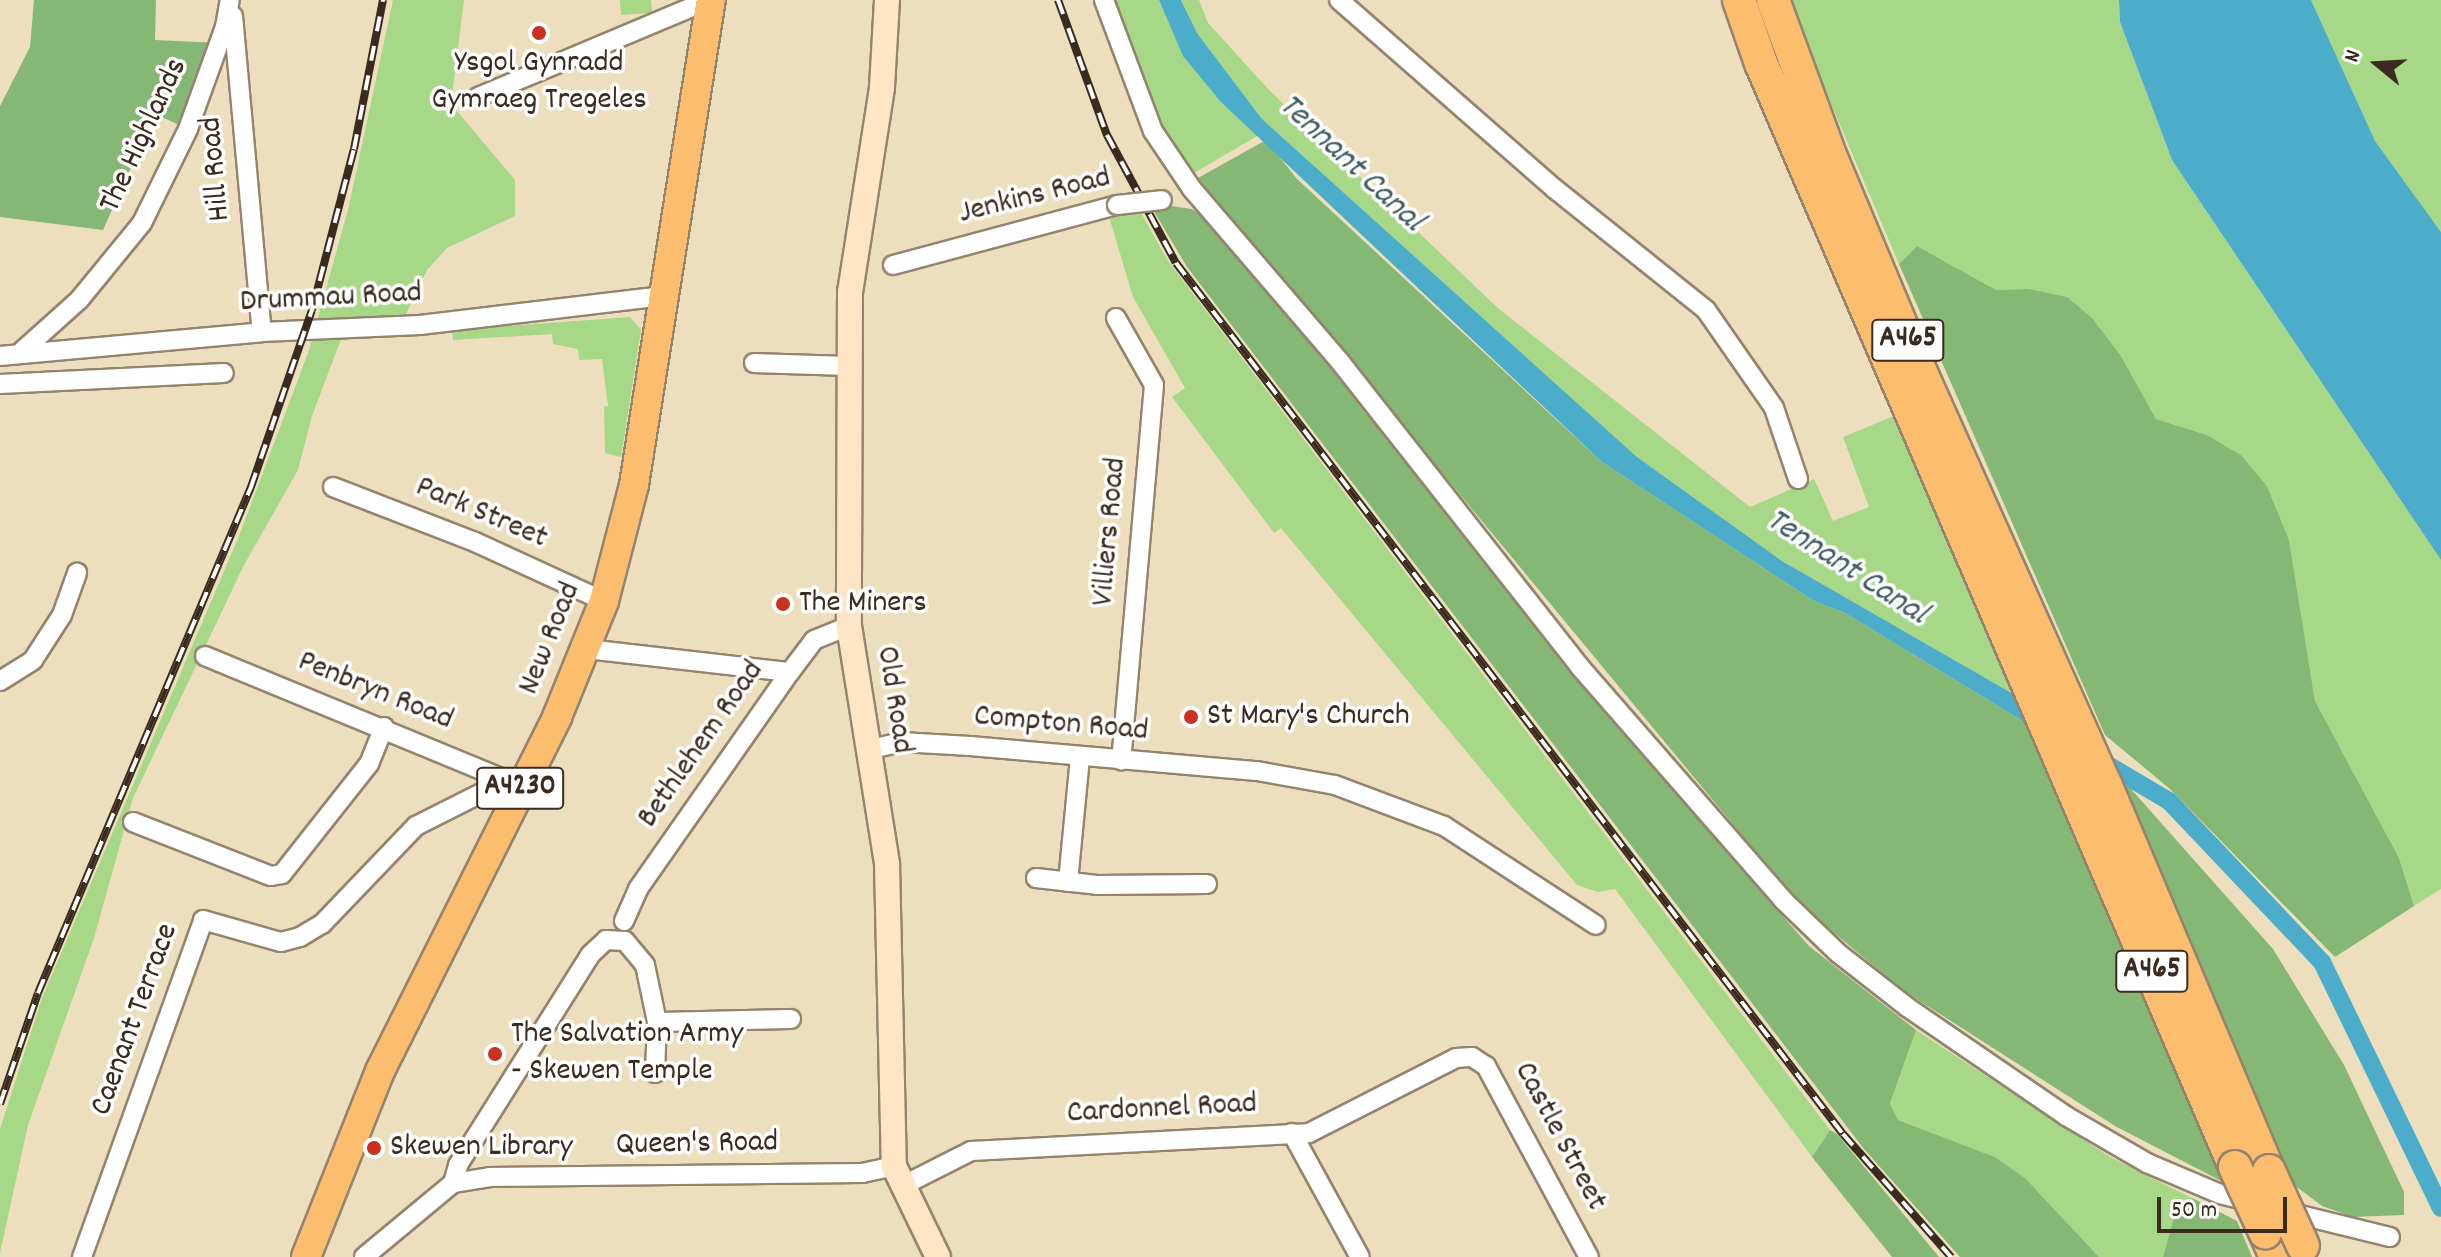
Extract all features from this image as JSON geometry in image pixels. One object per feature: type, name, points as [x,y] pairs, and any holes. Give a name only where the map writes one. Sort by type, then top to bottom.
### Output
[{"type":"highway","name":"A465","points":[[1719,0],[1761,63]]},
{"type":"highway","name":"A465","points":[[1739,0],[1761,63],[2064,777],[2235,1167],[2288,1248]]},
{"type":"highway","name":"A465","points":[[1773,0],[1832,160],[2053,677],[2106,786],[2269,1171],[2288,1248]]},
{"type":"main road","name":"New Road","points":[[306,1257],[380,1071],[514,783],[587,649],[604,601],[634,485],[710,0]]},
{"type":"main road","name":"Old Road","points":[[887,0],[882,88],[850,292],[847,366],[849,626],[890,903],[898,1176],[938,1257]]},
{"type":"street","name":"Hill Road","points":[[230,0],[262,332]]},
{"type":"street","name":"The Highlands","points":[[21,352],[79,300],[142,223],[188,129],[225,27],[230,0]]},
{"type":"street","points":[[478,97],[710,0]]},
{"type":"street","points":[[1104,0],[1153,131],[1192,189],[1341,363],[1590,679],[1714,824],[1838,953],[2066,1116],[2147,1163],[2220,1194],[2390,1237]]},
{"type":"street","points":[[1339,0],[1555,189],[1706,310],[1774,408],[1798,479]]},
{"type":"street","name":"Jenkins Road","points":[[893,265],[1117,205],[1162,200],[1192,189]]},
{"type":"street","name":"Drummau Road","points":[[0,356],[262,332],[420,325],[665,296]]},
{"type":"street","name":"Villiers Road","points":[[1116,318],[1154,385],[1121,761]]},
{"type":"street","points":[[754,363],[847,366]]},
{"type":"street","points":[[0,384],[224,373]]},
{"type":"street","name":"Park Street","points":[[333,487],[475,542],[604,601]]},
{"type":"street","points":[[0,681],[33,660],[62,615],[77,573]]},
{"type":"street","name":"Bethlehem Road","points":[[624,921],[638,889],[814,640],[849,626]]},
{"type":"street","points":[[587,649],[790,672]]},
{"type":"street","name":"Penbryn Road","points":[[205,656],[514,783]]},
{"type":"street","points":[[133,822],[271,876],[282,874],[369,764],[384,727]]},
{"type":"street","name":"Compton Road","points":[[867,750],[901,742],[1257,771],[1386,800],[1444,826],[1596,925]]},
{"type":"street","points":[[1068,882],[1080,758]]},
{"type":"street","name":"Caenant Terrace","points":[[82,1257],[203,920],[281,942],[322,924],[416,826],[514,783]]},
{"type":"street","points":[[1036,878],[1068,882],[1207,884]]},
{"type":"street","points":[[364,1257],[453,1183],[458,1165],[573,981],[606,940],[625,941],[645,965],[657,1022],[655,1073]]},
{"type":"street","points":[[657,1022],[791,1019]]},
{"type":"street","name":"Castle Street","points":[[1292,1133],[1325,1128],[1456,1058],[1472,1057],[1486,1066],[1589,1257]]},
{"type":"street","name":"Cardonnel Road","points":[[898,1176],[971,1151],[1292,1133],[1360,1257]]},
{"type":"street","name":"Queen's Road","points":[[453,1183],[489,1177],[862,1173],[898,1176]]},
{"type":"green space","points":[[34,0],[156,0],[155,40],[219,43],[188,129],[155,114],[103,230],[0,217],[0,106],[30,47]]},
{"type":"green space","points":[[393,0],[464,0],[451,104],[515,180],[515,216],[447,248],[427,270],[406,314],[349,318],[312,416],[298,470],[244,565],[133,798],[94,938],[28,1125],[0,1253],[0,1129],[42,998],[239,536],[308,353],[348,210]]},
{"type":"green space","points":[[620,0],[651,0],[652,13],[621,15]]},
{"type":"green space","points":[[1112,0],[1159,0],[1184,56],[1220,101],[1259,135],[1194,173],[1168,137]]},
{"type":"green space","points":[[1181,0],[1199,0],[1208,23],[1270,91],[1499,309],[1750,507],[1814,479],[1833,521],[1869,507],[1843,437],[1901,413],[2015,695],[1782,561],[1637,457],[1262,119],[1197,33]]},
{"type":"green space","points":[[1787,0],[2119,0],[2120,22],[2172,160],[2441,560],[2441,889],[2414,906],[2399,858],[2315,701],[2289,540],[2267,486],[2241,455],[2207,435],[2156,419],[2121,356],[2028,289],[1996,290],[1917,246],[1899,264]]},
{"type":"green space","points":[[2311,0],[2441,0],[2441,232],[2375,141]]},
{"type":"green space","points":[[1266,140],[1297,179],[1602,462],[1814,601],[1845,613],[2026,723],[2031,737],[2039,739],[2229,1185],[2115,1126],[1904,991],[1798,903],[1198,178]]},
{"type":"green space","points":[[1171,206],[1192,209],[1214,225],[1702,824],[1809,946],[1916,1030],[1890,1104],[1898,1120],[1995,1157],[2025,1178],[2099,1257],[1960,1257],[1864,1149],[1187,267],[1152,208]]},
{"type":"green space","points":[[1140,211],[1168,261],[1830,1130],[1812,1157],[1615,889],[1598,892],[1577,885],[1281,528],[1274,533],[1172,397],[1185,388],[1133,297],[1110,220],[1118,213]]},
{"type":"green space","points":[[1917,246],[1996,290],[2028,289],[2067,297],[2092,318],[2121,356],[2156,419],[2207,435],[2241,455],[2267,486],[2289,540],[2315,701],[2399,858],[2414,906],[2335,957],[2170,789],[2105,735],[1899,264]]},
{"type":"green space","points":[[630,317],[641,330],[621,457],[605,453],[604,406],[608,406],[602,359],[579,360],[578,349],[553,344],[552,334],[453,340],[452,330]]},
{"type":"green space","points":[[2123,780],[2273,949],[2344,1065],[2404,1192],[2404,1215],[2353,1217],[2322,1206],[2290,1182]]},
{"type":"green space","points":[[1916,1030],[2110,1157],[2192,1198],[2176,1210],[2163,1257],[2099,1257],[2025,1178],[1995,1157],[1898,1120],[1890,1105]]},
{"type":"green space","points":[[1830,1130],[1837,1134],[1939,1257],[1892,1257],[1812,1157]]},
{"type":"green space","points":[[2192,1198],[2237,1221],[2252,1257],[2163,1257],[2176,1210]]},
{"type":"water","points":[[1159,0],[1181,0],[1197,33],[1262,119],[1637,457],[1782,561],[2015,695],[2026,723],[1845,613],[1814,601],[1602,462],[1220,101],[1183,56]]},
{"type":"water","points":[[2119,0],[2311,0],[2375,141],[2441,232],[2441,560],[2172,160],[2120,22]]},
{"type":"waterway","name":"Tennant Canal","points":[[2096,758],[2169,801],[2322,962],[2441,1208]]},
{"type":"railway","points":[[0,1104],[38,993],[251,487],[312,310],[354,149],[383,0]]},
{"type":"railway","points":[[1058,0],[1107,135],[1176,263],[1843,1134],[1951,1257]]},
{"type":"place","name":"Ysgol Gynradd Gymraeg Tregeles","points":[[539,33]]},
{"type":"place","name":"The Miners","points":[[783,604]]},
{"type":"place","name":"St Mary's Church","points":[[1191,717]]},
{"type":"place","name":"The Salvation Army - Skewen Temple","points":[[495,1054]]},
{"type":"place","name":"Skewen Library","points":[[374,1148]]}]
